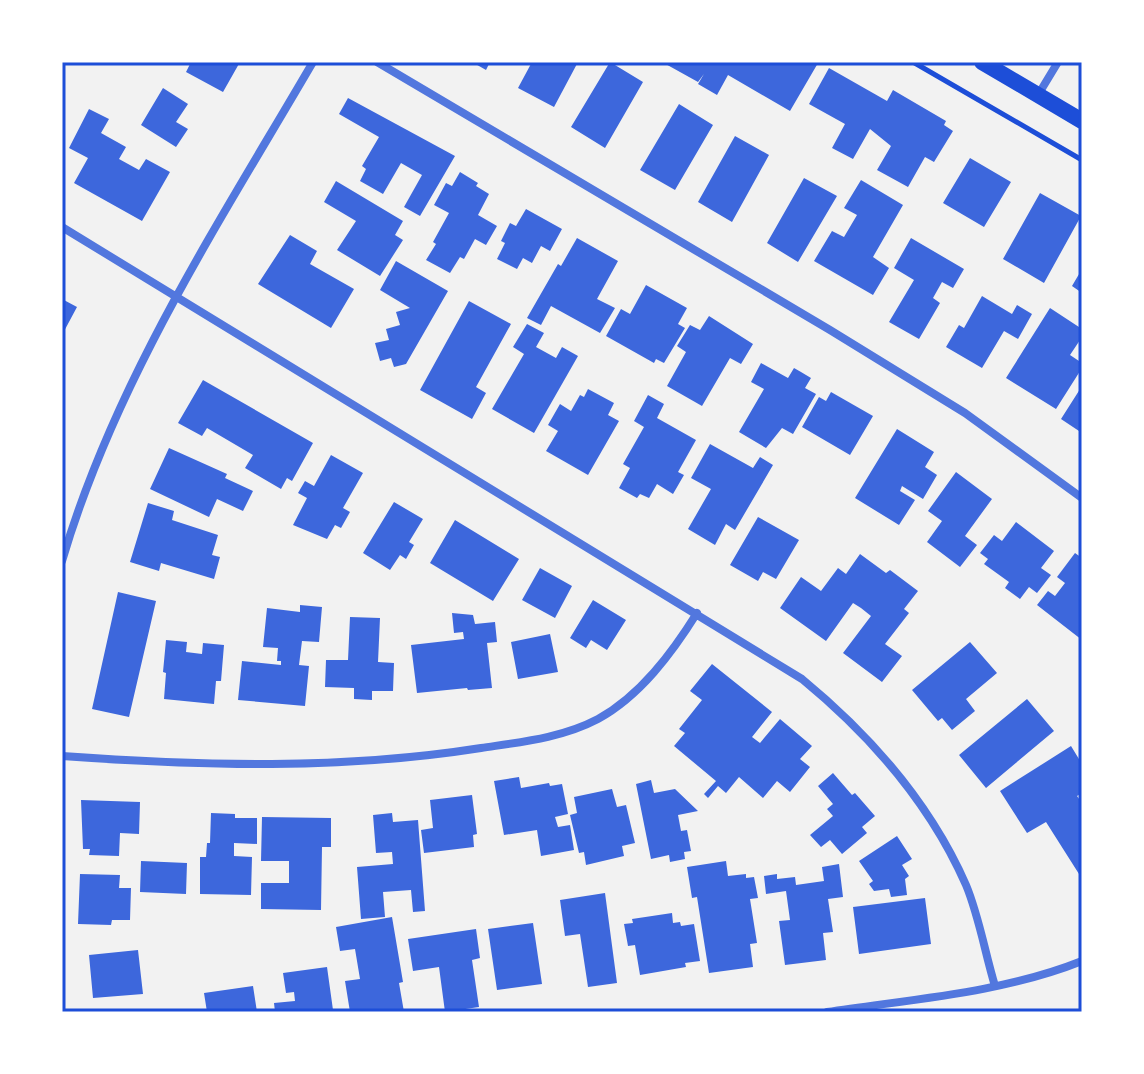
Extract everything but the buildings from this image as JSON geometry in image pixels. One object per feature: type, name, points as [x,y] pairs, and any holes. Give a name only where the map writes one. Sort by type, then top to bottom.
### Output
[{"type":"main road","points":[[982,62],[1082,121]]},
{"type":"street","points":[[62,561],[93,466],[131,382],[177,295],[313,62]]},
{"type":"street","points":[[377,62],[965,413],[1082,498]]},
{"type":"street","points":[[1038,95],[1058,62]]},
{"type":"street","points":[[62,227],[697,613],[802,679],[837,707],[872,743],[937,826],[967,887],[995,986]]},
{"type":"street","points":[[62,756],[192,764],[325,763],[421,758],[564,734],[599,718],[630,695],[666,658],[697,613]]},
{"type":"street","points":[[827,1012],[995,986],[1082,961]]},
{"type":"path","points":[[913,62],[1082,160]]}]
